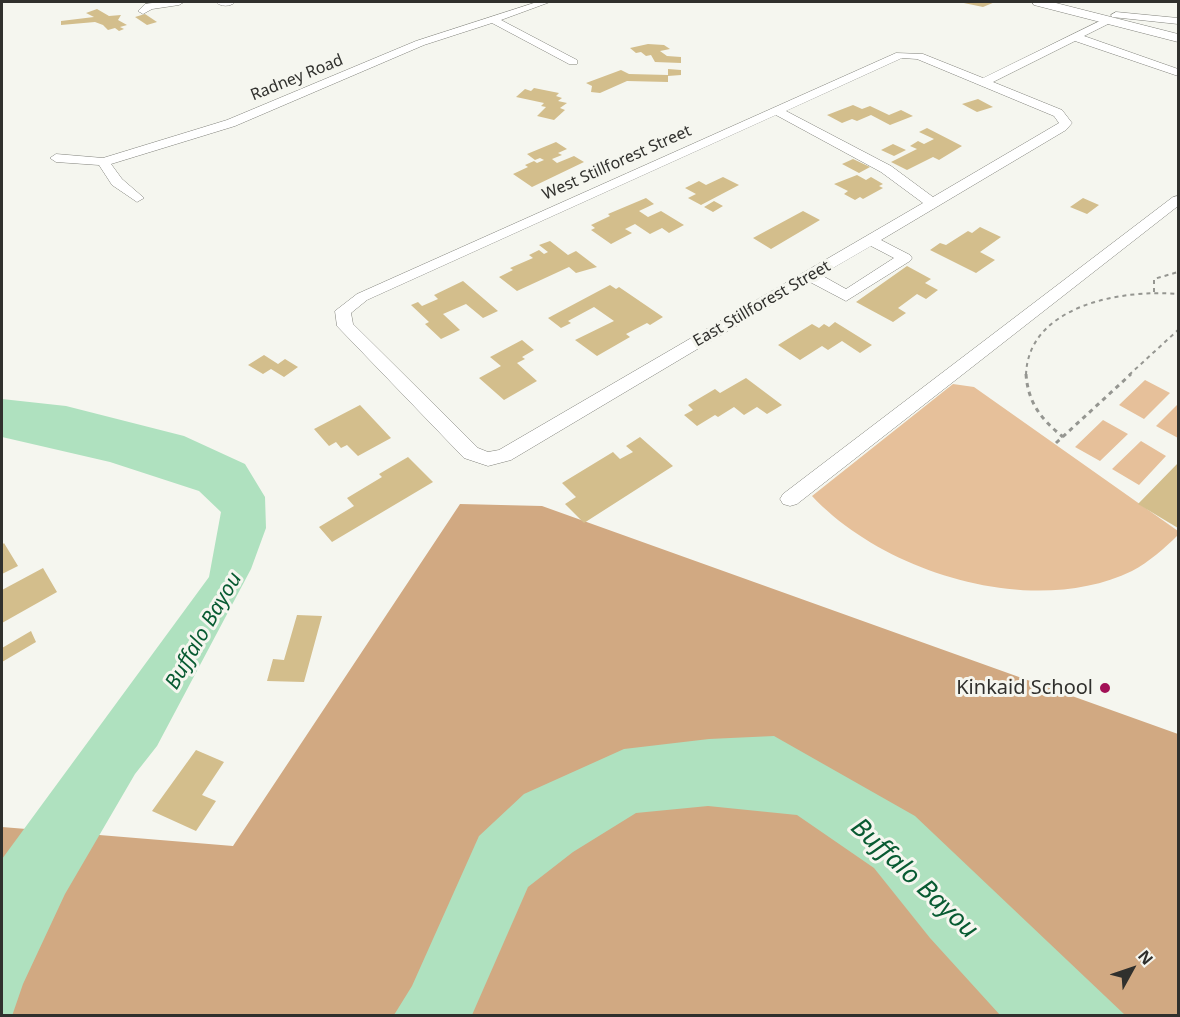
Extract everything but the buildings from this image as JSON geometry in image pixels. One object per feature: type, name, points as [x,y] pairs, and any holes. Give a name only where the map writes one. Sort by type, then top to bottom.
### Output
[{"type":"main road","points":[[1039,2],[1179,30]]},
{"type":"main road","points":[[1065,2],[1179,38]]},
{"type":"street","points":[[142,11],[149,6],[178,2]]},
{"type":"street","points":[[221,2],[230,2]]},
{"type":"street","name":"Radney Road","points":[[56,158],[104,162],[231,123],[420,43],[545,2]]},
{"type":"street","points":[[985,82],[1111,18],[1179,21]]},
{"type":"street","points":[[492,19],[573,62]]},
{"type":"street","points":[[1075,37],[1179,73]]},
{"type":"street","name":"West Stillforest Street","points":[[391,374],[345,326],[343,311],[362,297],[900,55],[919,56],[985,82]]},
{"type":"street","name":"East Stillforest Street","points":[[391,374],[471,453],[488,459],[504,455],[1066,123],[1058,112],[985,82]]},
{"type":"street","points":[[775,110],[885,170],[934,203]]},
{"type":"street","points":[[104,162],[105,168],[123,189],[136,198]]},
{"type":"street","points":[[790,500],[1179,200]]},
{"type":"street","points":[[810,275],[846,296],[904,258],[871,240]]},
{"type":"path","points":[[1154,292],[1154,279],[1179,272]]},
{"type":"path","points":[[1063,437],[1043,424],[1028,400],[1025,374],[1033,349],[1054,323],[1078,308],[1118,295],[1154,292],[1179,294]]},
{"type":"path","points":[[1056,443],[1179,330]]},
{"type":"shaded area","points":[[1145,380],[1170,393],[1144,419],[1119,405]]},
{"type":"shaded area","points":[[953,384],[974,387],[1178,531],[1178,535],[1157,554],[1132,571],[1093,585],[1050,590],[1006,589],[962,580],[919,566],[878,547],[842,523],[812,496]]},
{"type":"shaded area","points":[[1178,404],[1178,438],[1156,426]]},
{"type":"shaded area","points":[[1103,420],[1128,434],[1100,461],[1075,447]]},
{"type":"shaded area","points":[[1141,441],[1166,456],[1139,485],[1112,469]]},
{"type":"shaded area","points":[[460,504],[542,506],[1178,734],[1178,1015],[2,1015],[2,827],[233,846]]},
{"type":"water","name":"Buffalo Bayou","points":[[2,399],[66,406],[184,436],[245,464],[265,497],[266,528],[251,569],[157,746],[135,774],[65,894],[23,984],[12,1016],[2,1015],[2,859],[209,577],[221,512],[199,491],[110,462],[2,437]]},
{"type":"water","name":"Buffalo Bayou","points":[[774,736],[915,816],[1125,1015],[1000,1015],[930,938],[874,868],[797,815],[708,806],[636,813],[573,852],[528,887],[472,1015],[394,1015],[412,986],[479,836],[524,794],[624,749],[709,739]]},
{"type":"place","name":"Kinkaid School","points":[[1105,688]]}]
